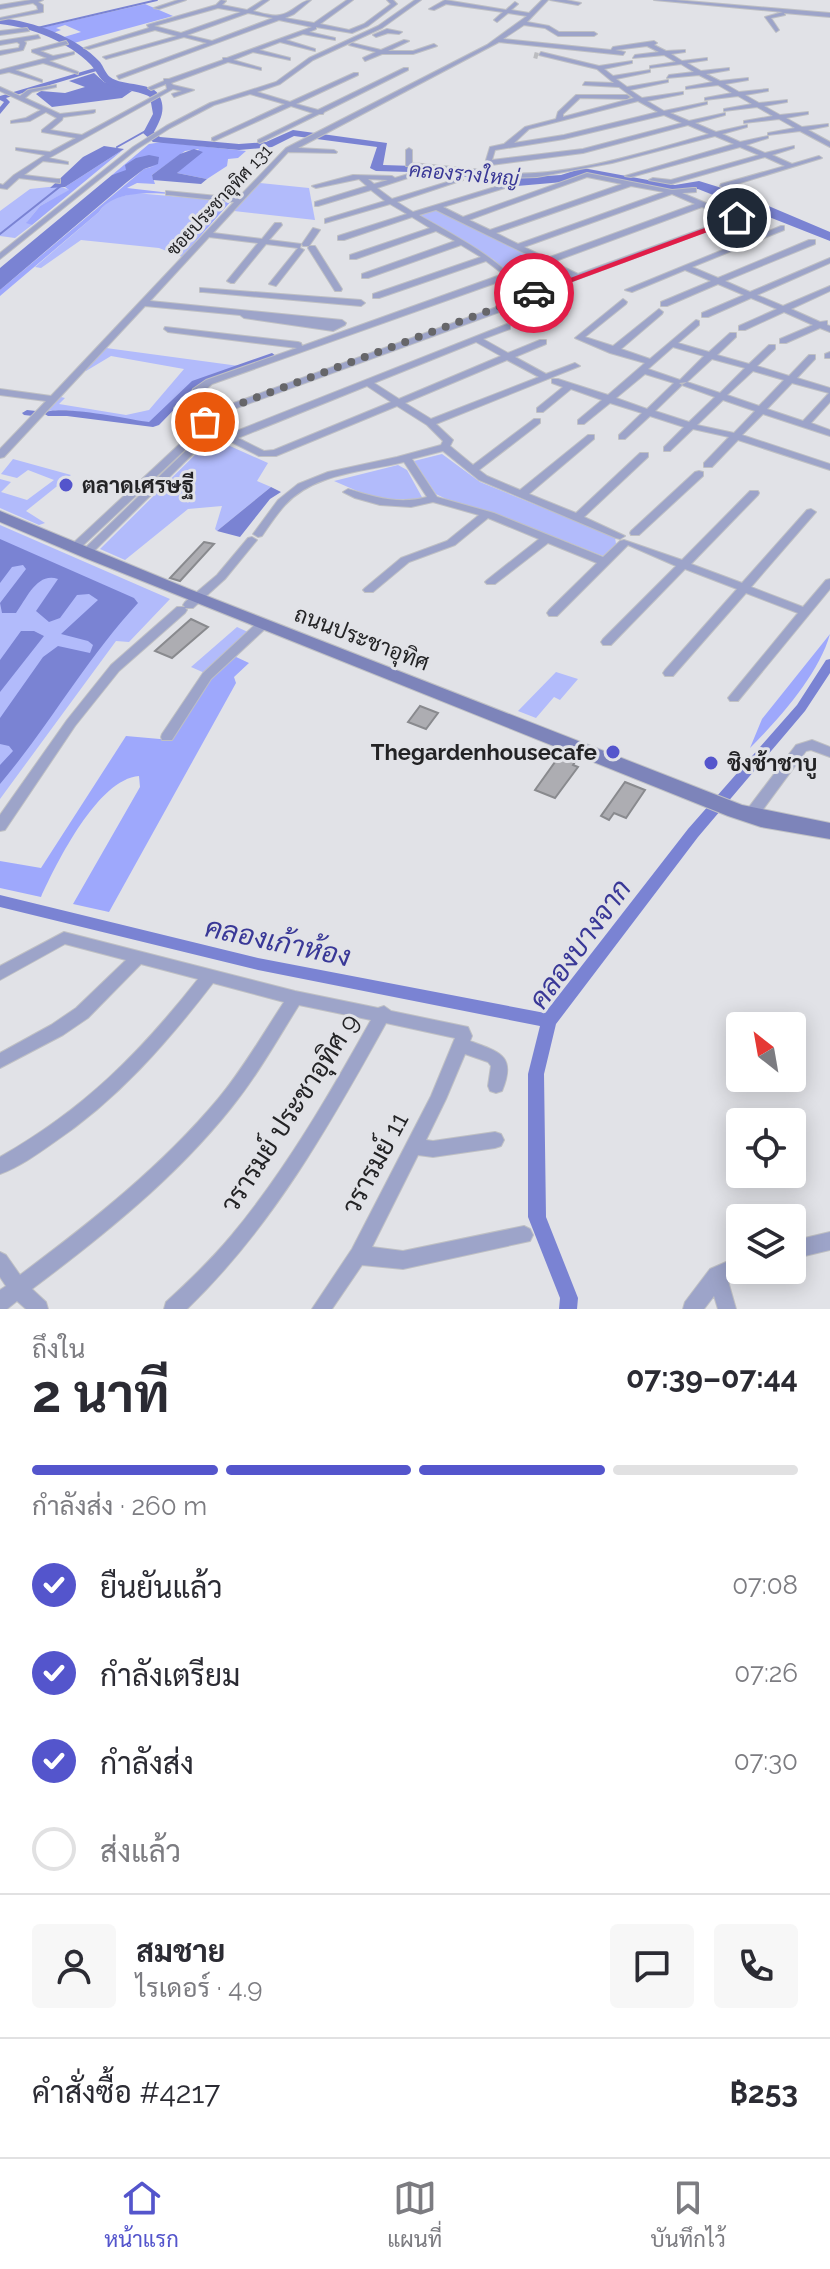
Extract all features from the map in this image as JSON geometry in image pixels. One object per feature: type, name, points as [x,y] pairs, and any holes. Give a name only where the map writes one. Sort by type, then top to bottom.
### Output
[{"type":"main road","name":"ถนนประชาอุทิศ","points":[[0,516],[80,551],[188,605],[262,625],[743,813],[830,831]]},
{"type":"street","points":[[157,8],[183,0]]},
{"type":"street","points":[[218,6],[224,0]]},
{"type":"street","points":[[106,57],[250,11],[266,0]]},
{"type":"street","points":[[119,77],[282,18],[308,0]]},
{"type":"street","points":[[162,94],[150,87],[169,84],[225,59],[314,27],[350,0]]},
{"type":"street","points":[[212,43],[149,26],[218,6],[350,32],[393,6],[390,0]]},
{"type":"street","points":[[302,32],[337,43],[380,27],[411,0]]},
{"type":"street","points":[[0,257],[135,148],[213,103],[285,80],[306,62],[381,22],[411,0]]},
{"type":"street","points":[[453,12],[475,0]]},
{"type":"street","name":"ซอยประชาอุทิศ 131","points":[[0,455],[288,149],[498,41],[523,23],[545,0]]},
{"type":"street","points":[[553,0],[580,2]]},
{"type":"street","points":[[657,0],[830,12]]},
{"type":"street","points":[[0,7],[36,1],[41,11],[1,19]]},
{"type":"street","points":[[432,9],[448,1],[531,15]]},
{"type":"street","points":[[476,16],[500,2]]},
{"type":"street","points":[[497,20],[521,2]]},
{"type":"street","points":[[571,12],[580,2]]},
{"type":"street","points":[[776,30],[768,17],[797,12]]},
{"type":"street","points":[[355,23],[366,25]]},
{"type":"street","points":[[523,23],[547,27],[558,34],[594,34]]},
{"type":"street","points":[[87,48],[155,28]]},
{"type":"street","points":[[1,31],[27,30]]},
{"type":"street","points":[[167,129],[230,104],[262,96],[297,78],[321,60],[385,31],[399,32]]},
{"type":"street","points":[[0,43],[38,37]]},
{"type":"street","points":[[0,53],[21,49],[23,43],[18,40]]},
{"type":"street","points":[[278,40],[313,50]]},
{"type":"street","points":[[365,59],[406,41]]},
{"type":"street","points":[[498,41],[623,53]]},
{"type":"street","points":[[602,50],[659,42]]},
{"type":"street","points":[[53,58],[34,51],[66,43]]},
{"type":"street","points":[[648,44],[828,142]]},
{"type":"street","points":[[352,45],[413,55],[434,46]]},
{"type":"street","points":[[489,46],[599,68],[638,99],[662,112],[792,166]]},
{"type":"street","points":[[251,50],[288,59]]},
{"type":"street","points":[[599,68],[683,51]]},
{"type":"street","points":[[3,68],[72,53]]},
{"type":"street","points":[[225,59],[259,69]]},
{"type":"street","points":[[612,78],[705,59]]},
{"type":"street","points":[[3,68],[20,61]]},
{"type":"street","points":[[44,61],[76,73]]},
{"type":"street","points":[[3,68],[40,81]]},
{"type":"street","points":[[260,141],[406,69]]},
{"type":"street","points":[[585,84],[624,87],[727,69]]},
{"type":"street","points":[[214,139],[356,74]]},
{"type":"street","points":[[506,146],[525,129],[638,99],[746,79]]},
{"type":"street","points":[[1,187],[42,159],[150,102],[162,94],[169,84]]},
{"type":"street","points":[[169,84],[191,90],[174,95]]},
{"type":"street","points":[[19,98],[30,91],[54,86]]},
{"type":"street","points":[[0,89],[59,116],[93,111]]},
{"type":"street","points":[[486,172],[490,149],[573,135],[706,101],[766,90]]},
{"type":"street","points":[[167,129],[183,111],[205,101],[250,92],[321,113]]},
{"type":"street","points":[[559,121],[560,113],[578,96],[638,99]]},
{"type":"street","points":[[205,101],[213,103]]},
{"type":"street","points":[[488,163],[583,151],[724,112],[785,101]]},
{"type":"street","points":[[13,122],[28,120],[45,110]]},
{"type":"street","points":[[409,150],[408,165],[446,167],[508,177],[584,167],[746,124],[806,113]]},
{"type":"street","points":[[59,116],[60,119],[44,131],[83,137]]},
{"type":"street","points":[[489,233],[630,180],[768,135],[826,125]]},
{"type":"street","points":[[811,144],[828,142]]},
{"type":"street","points":[[462,220],[585,175],[671,182],[792,147]]},
{"type":"street","points":[[18,149],[52,154]]},
{"type":"street","points":[[288,149],[334,152]]},
{"type":"street","points":[[446,167],[449,153]]},
{"type":"street","points":[[724,186],[819,158]]},
{"type":"street","points":[[42,159],[66,163]]},
{"type":"street","points":[[584,167],[672,192],[737,218]]},
{"type":"street","points":[[318,204],[415,174]]},
{"type":"street","points":[[16,176],[57,181]]},
{"type":"street","points":[[316,186],[361,177],[400,179]]},
{"type":"street","points":[[361,177],[371,188],[486,258],[509,275],[524,296]]},
{"type":"street","points":[[328,221],[459,180]]},
{"type":"street","points":[[341,238],[505,185]]},
{"type":"street","points":[[517,247],[672,192],[693,190]]},
{"type":"street","points":[[169,193],[240,200]]},
{"type":"street","points":[[547,261],[726,199]]},
{"type":"street","points":[[437,207],[578,277]]},
{"type":"street","points":[[80,551],[231,407],[754,212]]},
{"type":"street","points":[[231,281],[278,225]]},
{"type":"street","points":[[353,257],[437,228]]},
{"type":"street","points":[[629,290],[781,228]]},
{"type":"street","points":[[273,284],[316,230]]},
{"type":"street","points":[[208,235],[304,247],[338,289]]},
{"type":"street","points":[[365,276],[461,242]]},
{"type":"street","points":[[613,351],[662,308],[812,242]]},
{"type":"street","points":[[376,296],[486,258]]},
{"type":"street","points":[[705,315],[830,260]]},
{"type":"street","points":[[685,267],[827,325]]},
{"type":"street","points":[[177,410],[209,382],[509,275]]},
{"type":"street","points":[[742,328],[830,288]]},
{"type":"street","points":[[203,290],[361,303]]},
{"type":"street","points":[[266,341],[291,297]]},
{"type":"street","points":[[623,302],[579,337],[651,362]]},
{"type":"street","points":[[145,303],[342,323],[333,328],[280,319]]},
{"type":"street","points":[[213,334],[231,313]]},
{"type":"street","points":[[581,422],[696,323]]},
{"type":"street","points":[[783,341],[827,325]]},
{"type":"street","points":[[507,327],[237,434],[232,439],[263,454],[271,454],[543,342]]},
{"type":"street","points":[[168,329],[298,345]]},
{"type":"street","points":[[622,437],[733,335]]},
{"type":"street","points":[[476,339],[569,386],[830,467]]},
{"type":"street","points":[[672,344],[830,394],[807,422]]},
{"type":"street","points":[[667,449],[772,347]]},
{"type":"street","points":[[708,465],[812,357]]},
{"type":"street","points":[[430,423],[550,379],[575,366]]},
{"type":"street","points":[[643,371],[764,409],[773,416],[830,426]]},
{"type":"street","points":[[367,382],[430,423],[448,440],[445,447]]},
{"type":"street","points":[[473,470],[569,386]]},
{"type":"street","points":[[196,391],[231,407]]},
{"type":"street","points":[[0,392],[54,399]]},
{"type":"street","points":[[213,424],[238,412],[242,405]]},
{"type":"street","points":[[807,422],[830,433]]},
{"type":"street","points":[[522,494],[591,437]]},
{"type":"street","points":[[445,447],[483,478],[808,610]]},
{"type":"street","points":[[0,826],[71,723],[115,668],[221,577],[282,502],[302,486],[332,474],[445,447]]},
{"type":"street","points":[[578,517],[644,455]]},
{"type":"street","points":[[406,458],[433,499]]},
{"type":"street","points":[[553,613],[699,474]]},
{"type":"street","points":[[348,492],[391,504],[408,505],[433,499],[487,514],[605,562]]},
{"type":"street","points":[[607,642],[754,493]]},
{"type":"street","points":[[669,673],[749,586],[811,512]]},
{"type":"street","points":[[369,590],[405,560],[451,543],[487,514]]},
{"type":"street","points":[[491,582],[547,538]]},
{"type":"street","points":[[734,698],[830,582]]},
{"type":"street","points":[[167,737],[207,676],[262,625]]},
{"type":"street","points":[[743,813],[801,748],[812,745],[830,752]]},
{"type":"street","points":[[0,974],[64,938],[295,998],[456,1028],[462,1040],[494,1057],[499,1065],[496,1086]]},
{"type":"street","points":[[0,1061],[82,1013],[139,957]]},
{"type":"street","points":[[0,1166],[45,1142],[78,1119],[160,1040],[210,976]]},
{"type":"street","points":[[0,1302],[123,1207],[161,1172],[224,1104],[295,998]]},
{"type":"street","name":"วรารมย์ ประชาอุทิศ 9","points":[[173,1309],[197,1288],[273,1194],[336,1096],[384,1013]]},
{"type":"street","name":"วรารมย์ 11","points":[[321,1309],[358,1255],[462,1040]]},
{"type":"street","points":[[413,1146],[433,1149],[495,1140]]},
{"type":"street","points":[[358,1255],[403,1260],[524,1235]]},
{"type":"street","points":[[806,1247],[830,1241]]},
{"type":"street","points":[[0,1261],[18,1288],[39,1309]]},
{"type":"street","points":[[692,1309],[717,1276],[726,1272]]},
{"type":"street","points":[[717,1276],[727,1309]]},
{"type":"shaded area","points":[[145,4],[173,16],[74,43],[64,37],[81,32],[65,25],[50,34],[36,29]]},
{"type":"shaded area","points":[[94,73],[104,82],[132,91],[122,98],[52,107],[36,94],[41,91],[65,93],[85,87],[69,81]]},
{"type":"shaded area","points":[[162,142],[246,151],[238,158],[228,159],[227,166],[207,179],[177,173],[199,149],[185,151],[152,175],[155,184],[137,183],[127,188],[232,200],[182,257],[227,201],[158,193],[123,196],[109,202],[0,296],[0,290],[144,169],[155,166],[112,175],[149,144]]},
{"type":"shaded area","points":[[104,146],[124,149],[65,187],[50,188],[83,157]]},
{"type":"shaded area","points":[[124,149],[32,225],[26,223],[40,206],[69,190],[65,187]]},
{"type":"shaded area","points":[[194,149],[203,152],[177,173],[207,179],[201,184],[153,180],[152,175],[180,154]]},
{"type":"shaded area","points":[[149,155],[159,157],[158,164],[144,169],[127,182],[0,290],[0,268],[112,175],[126,170],[125,165]]},
{"type":"shaded area","points":[[260,183],[309,188],[315,220],[234,211]]},
{"type":"shaded area","points":[[58,186],[70,190],[40,206],[27,222],[32,225],[15,238],[0,236],[0,211],[30,189]]},
{"type":"shaded area","points":[[135,193],[228,201],[182,257],[159,248],[81,240],[41,268],[35,267],[99,212],[108,200]]},
{"type":"shaded area","points":[[436,209],[572,277],[526,291],[494,260],[419,215]]},
{"type":"shaded area","points":[[106,348],[239,366],[195,381],[150,423],[66,410],[48,411],[61,397],[65,398],[59,404],[126,415],[149,410],[184,369],[111,356],[86,371]]},
{"type":"shaded area","points":[[212,438],[268,463],[257,481],[271,487],[217,531],[222,506],[188,509],[125,560],[100,549]]},
{"type":"shaded area","points":[[442,454],[480,482],[615,537],[616,544],[603,556],[436,494],[414,461]]},
{"type":"shaded area","points":[[13,459],[71,475],[26,511],[45,523],[39,525],[0,508],[0,479],[11,482],[1,492],[27,500],[54,480],[28,470],[17,478],[1,474]]},
{"type":"shaded area","points":[[398,465],[407,470],[423,499],[378,500],[334,481]]},
{"type":"shaded area","points":[[271,487],[281,492],[270,499],[240,537],[217,531]]},
{"type":"shaded area","points":[[0,525],[170,599],[129,642],[116,641],[0,799]]},
{"type":"shaded area","points":[[0,539],[134,598],[138,603],[101,647],[0,784],[0,765],[13,751],[9,746],[0,744],[0,718],[43,657],[58,646],[90,653],[93,645],[88,641],[61,634],[98,600],[89,594],[77,595],[60,618],[49,622],[36,611],[58,579],[51,578],[44,579],[33,588],[16,613],[2,613],[0,603],[26,569],[23,565],[12,567],[0,583]]},
{"type":"shaded area","points":[[237,627],[250,633],[207,674],[191,667]]},
{"type":"shaded area","points":[[21,631],[34,631],[44,636],[0,692],[0,660]]},
{"type":"shaded area","points":[[830,634],[808,680],[750,748],[762,719]]},
{"type":"shaded area","points":[[234,656],[249,663],[234,677],[236,683],[109,912],[73,904],[140,787],[139,776],[109,791],[94,806],[68,844],[41,897],[0,888],[0,861],[41,868],[126,736],[171,740],[210,679]]},
{"type":"shaded area","points":[[556,672],[578,679],[560,700],[554,697],[536,718],[518,711]]},
{"type":"building","points":[[204,542],[214,544],[180,581],[170,578]]},
{"type":"building","points":[[191,619],[208,627],[172,658],[155,651]]},
{"type":"building","points":[[420,706],[438,713],[426,729],[408,722]]},
{"type":"building","points":[[560,755],[576,760],[573,765],[578,767],[555,798],[535,790]]},
{"type":"building","points":[[625,782],[645,790],[626,818],[614,813],[609,820],[601,816]]},
{"type":"waterway","points":[[33,29],[157,0]]},
{"type":"waterway","name":"คลองรางใหญ่","points":[[0,21],[21,23],[41,33],[68,40],[96,64],[107,80],[150,92],[155,96],[158,114],[148,133],[157,140],[239,147],[268,145],[293,133],[383,145],[376,168],[445,170],[517,182],[563,178],[583,171],[675,189],[699,185],[734,196],[830,237]]},
{"type":"waterway","points":[[0,98],[98,69]]},
{"type":"waterway","points":[[0,112],[7,102],[1,98]]},
{"type":"waterway","points":[[117,147],[149,129]]},
{"type":"waterway","points":[[0,234],[62,185]]},
{"type":"waterway","points":[[48,413],[150,425],[156,423],[195,383],[272,356]]},
{"type":"waterway","points":[[27,413],[33,413]]},
{"type":"waterway","name":"คลองบางจาก","points":[[549,1021],[693,833],[801,708],[830,663]]},
{"type":"waterway","name":"คลองเก้าห้อง","points":[[0,901],[258,964],[549,1021]]},
{"type":"waterway","name":"คลองบางจาก","points":[[549,1021],[536,1074],[537,1217],[569,1298],[568,1309]]},
{"type":"tunnel","points":[[534,55],[538,56]]},
{"type":"way so far","points":[[205,422],[231,407],[520,299],[517,297],[519,294],[534,293]]},
{"type":"place","name":"ตลาดเศรษฐี","points":[[66,485]]},
{"type":"place","name":"Thegardenhousecafe","points":[[613,752]]},
{"type":"place","name":"ชิงช้าชาบู","points":[[711,763]]},
{"type":"route","points":[[534,293],[737,218]]}]
